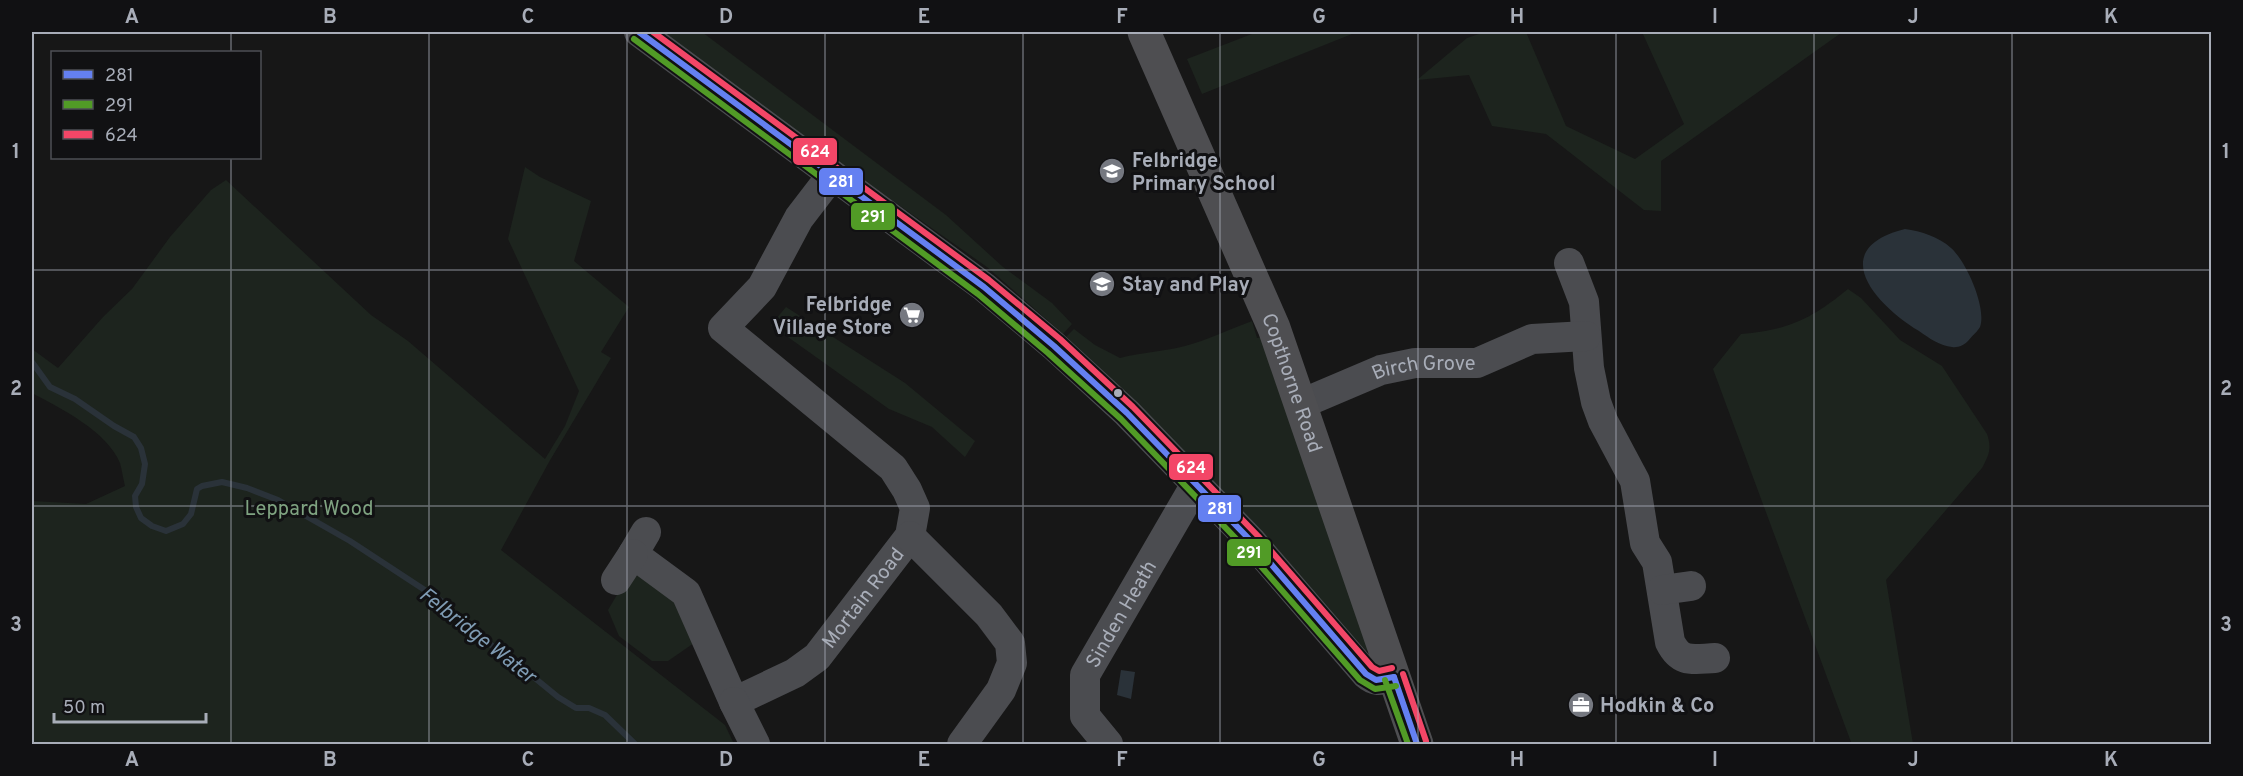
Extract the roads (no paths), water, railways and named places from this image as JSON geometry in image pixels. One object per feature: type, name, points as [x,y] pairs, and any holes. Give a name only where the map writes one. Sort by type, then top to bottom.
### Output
[{"type":"highway","name":"Copthorne Road","points":[[1144,32],[1274,328],[1417,744]]},
{"type":"street","points":[[639,32],[1011,309],[1094,381],[1196,484],[1252,542],[1372,680],[1378,681],[1394,677]]},
{"type":"street","name":"Mortain Road","points":[[734,702],[795,673],[817,657],[910,536],[915,508],[893,468],[723,328],[762,287],[799,218],[832,175]]},
{"type":"street","points":[[1569,263],[1584,302],[1587,318],[1586,336],[1596,402],[1603,421],[1635,481],[1645,543],[1677,588],[1668,633],[1675,652],[1686,659],[1715,658]]},
{"type":"street","name":"Birch Grove","points":[[1301,404],[1381,370],[1415,363],[1477,363],[1532,339],[1586,336]]},
{"type":"street","name":"Sinden Heath","points":[[1108,744],[1085,716],[1085,675],[1196,484]]},
{"type":"street","points":[[910,536],[988,615],[1010,643],[1012,663],[1001,690],[962,744]]},
{"type":"street","points":[[616,580],[639,543],[686,593],[755,744]]},
{"type":"waterway","name":"Felbridge Water","points":[[32,362],[50,387],[75,399],[134,437],[141,448],[145,464],[142,484],[135,496],[136,507],[141,518],[152,526],[166,531],[183,524],[191,514],[197,489],[202,486],[222,482],[247,488],[278,500],[350,541],[443,602],[468,629],[514,661],[558,697],[576,708],[589,708],[605,715],[635,744]]},
{"type":"place","name":"Felbridge Primary School","points":[[1112,171]]},
{"type":"place","name":"Stay and Play","points":[[1102,284]]},
{"type":"place","name":"Felbridge Village Store","points":[[912,315]]},
{"type":"place","name":"Hodkin & Co","points":[[1581,705]]},
{"type":"park label","name":"Leppard Wood","points":[[309,508]]}]
